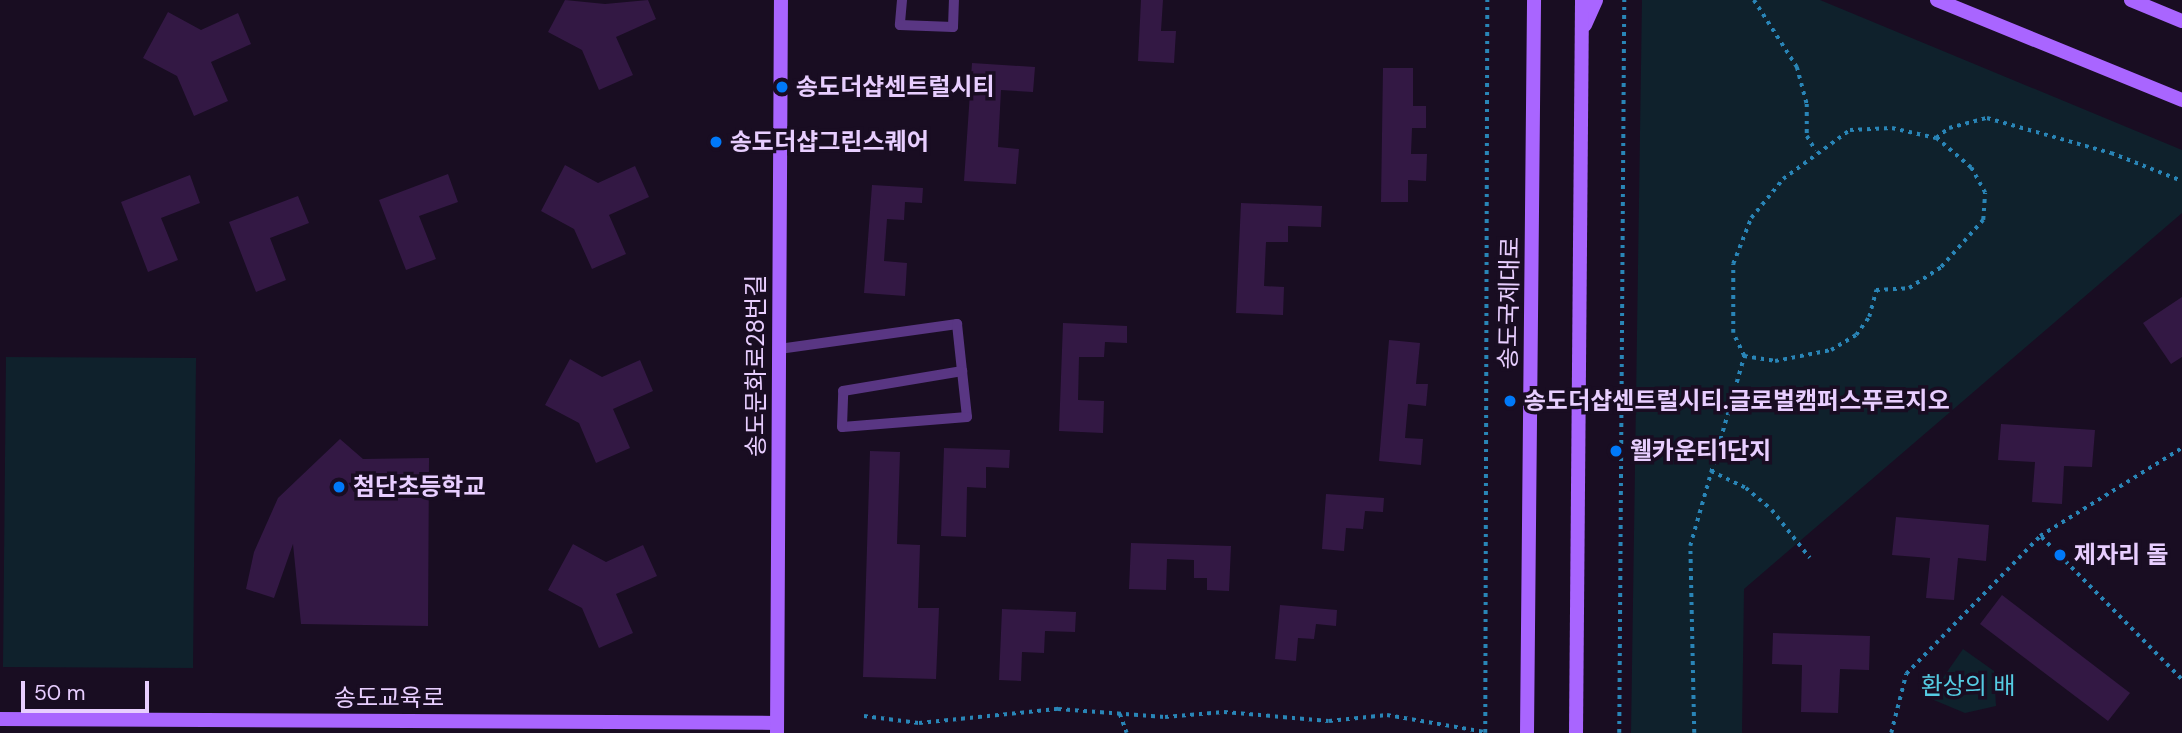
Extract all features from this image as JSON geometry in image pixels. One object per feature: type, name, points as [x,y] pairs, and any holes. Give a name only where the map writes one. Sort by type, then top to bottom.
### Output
[{"type":"main road","name":"송도문화로28번길","points":[[777,728],[781,0]]},
{"type":"main road","name":"송도국제대로","points":[[1527,733],[1534,0]]},
{"type":"main road","points":[[1576,733],[1582,0]]},
{"type":"main road","points":[[1582,32],[1596,0]]},
{"type":"main road","points":[[1937,0],[2182,100]]},
{"type":"main road","points":[[2130,0],[2182,21]]},
{"type":"main road","name":"송도교육로","points":[[0,719],[777,728]]},
{"type":"lane","points":[[902,0],[900,25],[953,27],[954,0]]},
{"type":"lane","points":[[779,349],[957,324],[967,417],[842,427],[843,391],[962,371]]},
{"type":"path","points":[[864,716],[919,723],[1021,710],[1194,717],[1234,712],[1329,721],[1387,715],[1485,732],[1487,0]]},
{"type":"path","points":[[1619,733],[1625,0]]},
{"type":"path","points":[[1755,0],[1797,67],[1807,104],[1807,136],[1816,151]]},
{"type":"path","points":[[1936,138],[1949,128],[1987,118],[2111,153],[2182,181]]},
{"type":"path","points":[[1694,733],[1690,546],[1744,356],[1733,333],[1733,264],[1751,218],[1783,179],[1816,151],[1850,130],[1892,128],[1936,138],[1971,168],[1985,193],[1983,220],[1941,267],[1909,288],[1876,290],[1869,317],[1848,340],[1831,350],[1775,361],[1744,356]]},
{"type":"path","points":[[1891,733],[1906,674],[2040,536],[2182,448]]},
{"type":"path","points":[[1711,471],[1746,488],[1772,510],[1810,558]]},
{"type":"path","points":[[2040,536],[2182,679]]},
{"type":"path","points":[[1120,714],[1127,733]]},
{"type":"green space","points":[[1642,0],[1820,0],[2182,150],[2182,213],[1744,589],[1742,733],[1631,733]]},
{"type":"green space","points":[[6,357],[196,358],[193,668],[3,667]]},
{"type":"green space","name":"환상의 배","points":[[1963,649],[1994,671],[1996,706],[1965,713],[1929,698]]},
{"type":"building","points":[[565,0],[605,4],[648,0],[656,19],[616,37],[633,75],[599,90],[582,50],[548,32]]},
{"type":"building","points":[[1141,0],[1163,0],[1161,31],[1176,31],[1174,63],[1138,61]]},
{"type":"building","points":[[168,12],[201,30],[238,13],[251,44],[211,62],[228,101],[194,116],[177,76],[143,58]]},
{"type":"building","points":[[972,63],[1035,67],[1033,92],[1001,90],[998,147],[1019,149],[1016,184],[964,181]]},
{"type":"building","points":[[1383,68],[1413,68],[1413,106],[1426,106],[1426,128],[1412,128],[1411,154],[1427,154],[1426,181],[1408,180],[1408,202],[1381,202]]},
{"type":"building","points":[[565,165],[598,183],[635,166],[649,197],[609,215],[626,254],[592,269],[574,229],[541,211]]},
{"type":"building","points":[[448,174],[458,202],[419,216],[436,259],[406,270],[379,200]]},
{"type":"building","points":[[190,175],[200,203],[161,218],[178,260],[148,272],[121,202]]},
{"type":"building","points":[[872,185],[923,188],[922,203],[905,202],[904,220],[887,219],[884,261],[907,263],[905,296],[864,293]]},
{"type":"building","points":[[298,196],[309,223],[270,238],[286,280],[256,292],[229,222]]},
{"type":"building","points":[[1241,203],[1322,206],[1321,227],[1288,226],[1288,242],[1266,242],[1264,286],[1284,287],[1283,315],[1236,313]]},
{"type":"building","points":[[2182,297],[2182,357],[2171,364],[2143,323]]},
{"type":"building","points":[[1063,323],[1127,326],[1127,343],[1105,342],[1104,357],[1079,357],[1078,400],[1104,401],[1103,433],[1059,431]]},
{"type":"building","points":[[1389,340],[1420,343],[1416,384],[1428,384],[1426,406],[1408,404],[1405,438],[1423,439],[1421,465],[1379,461]]},
{"type":"building","points":[[570,359],[602,377],[640,360],[653,391],[613,409],[630,448],[596,463],[579,423],[545,405]]},
{"type":"building","points":[[2001,424],[2095,430],[2092,467],[2064,466],[2062,504],[2032,502],[2035,462],[1998,460]]},
{"type":"building","points":[[340,439],[363,459],[429,458],[428,626],[301,624],[293,544],[274,598],[246,589],[254,552],[278,498]]},
{"type":"building","points":[[944,448],[1010,450],[1009,468],[986,467],[986,488],[967,487],[966,537],[941,536]]},
{"type":"building","points":[[870,451],[900,452],[897,544],[920,545],[918,608],[939,608],[936,679],[863,677]]},
{"type":"building","points":[[1326,494],[1384,498],[1383,512],[1365,511],[1363,529],[1346,528],[1344,551],[1322,549]]},
{"type":"building","points":[[1896,517],[1989,525],[1986,561],[1958,558],[1954,600],[1926,598],[1930,558],[1892,555]]},
{"type":"building","points":[[1131,543],[1231,546],[1229,591],[1207,590],[1207,578],[1194,578],[1194,560],[1167,559],[1166,590],[1129,589]]},
{"type":"building","points":[[573,544],[606,562],[643,545],[657,576],[616,594],[633,633],[599,648],[582,608],[548,590]]},
{"type":"building","points":[[2002,595],[2130,693],[2108,721],[1980,624]]},
{"type":"building","points":[[1280,605],[1337,610],[1336,626],[1316,624],[1314,639],[1298,638],[1296,661],[1275,659]]},
{"type":"building","points":[[1002,609],[1076,612],[1075,632],[1045,631],[1044,653],[1022,652],[1021,681],[999,680]]},
{"type":"building","points":[[1773,633],[1870,636],[1869,670],[1840,669],[1838,713],[1801,712],[1802,665],[1772,664]]},
{"type":"place","name":"송도더샵센트럴시티","points":[[782,87]]},
{"type":"place","name":"송도더샵그린스퀘어","points":[[716,142]]},
{"type":"place","name":"송도더샵센트럴시티.글로벌캠퍼스푸르지오","points":[[1510,401]]},
{"type":"place","name":"웰카운티1단지","points":[[1616,451]]},
{"type":"place","name":"첨단초등학교","points":[[339,487]]},
{"type":"place","name":"제자리 돌","points":[[2060,555]]}]
